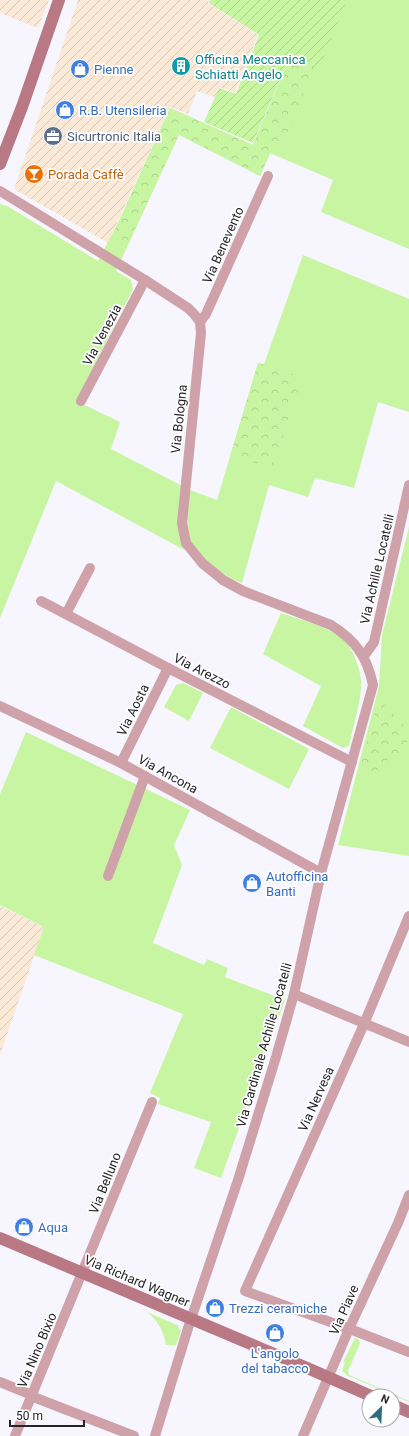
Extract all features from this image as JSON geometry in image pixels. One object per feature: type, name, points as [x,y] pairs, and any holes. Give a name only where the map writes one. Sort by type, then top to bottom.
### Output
[{"type":"street","points":[[0,164],[22,107],[58,0]]},
{"type":"street","name":"Via Benevento","points":[[200,322],[206,314],[268,176]]},
{"type":"street","points":[[0,191],[188,308],[200,322]]},
{"type":"street","name":"Via Venezia","points":[[81,402],[145,280]]},
{"type":"street","name":"Via Bologna","points":[[200,322],[201,333],[182,523],[186,543],[202,563],[222,580],[243,591],[331,625],[344,632],[354,642],[364,656]]},
{"type":"street","name":"Via Achille Locatelli","points":[[364,656],[374,642],[409,485]]},
{"type":"street","points":[[66,614],[90,568]]},
{"type":"street","name":"Via Arezzo","points":[[41,601],[352,762]]},
{"type":"street","name":"Via Cardinale Achille Locatelli","points":[[155,1436],[241,1173],[294,994],[321,873],[373,685],[371,674],[364,656]]},
{"type":"street","name":"Via Aosta","points":[[121,763],[168,668]]},
{"type":"street","name":"Via Ancona","points":[[0,706],[121,763],[321,873]]},
{"type":"street","points":[[108,876],[145,776]]},
{"type":"street","name":"Via Nervesa","points":[[349,1329],[245,1291],[364,1024],[409,916]]},
{"type":"street","points":[[294,994],[409,1042]]},
{"type":"street","name":"Via Belluno","points":[[82,1273],[152,1102]]},
{"type":"street","name":"Via Piave","points":[[303,1436],[349,1329],[398,1223],[409,1195]]},
{"type":"street","name":"Via Richard Wagner","points":[[0,1238],[361,1392]]},
{"type":"street","name":"Via Nino Bixio","points":[[15,1436],[82,1273]]},
{"type":"street","points":[[349,1329],[409,1352]]},
{"type":"street","points":[[0,1382],[134,1436]]},
{"type":"shaded area","points":[[0,0],[49,0],[38,28],[0,13]]},
{"type":"shaded area","points":[[78,0],[209,0],[208,3],[258,35],[235,93],[219,87],[215,97],[197,91],[188,114],[170,107],[108,243],[14,189]]},
{"type":"shaded area","points":[[0,906],[44,927],[0,1055]]},
{"type":"green space","points":[[210,0],[347,0],[322,62],[315,65],[291,54],[253,143],[204,122],[219,88],[236,94],[259,35],[209,3]]},
{"type":"green space","points":[[314,0],[409,0],[409,249],[321,212],[333,180],[270,153],[260,176],[179,135],[116,271],[131,280],[133,289],[76,401],[120,422],[111,449],[190,490],[217,500],[258,363],[264,364],[303,255],[409,299],[409,412],[378,402],[354,488],[315,478],[308,497],[269,485],[242,583],[232,579],[192,554],[56,481],[0,618],[0,204],[7,206],[98,261],[120,219],[170,108],[253,145]]},
{"type":"green space","points":[[292,55],[315,65],[278,156],[270,153],[260,176],[179,134],[126,248],[111,239],[170,108],[253,145]]},
{"type":"green space","points":[[258,363],[303,377],[273,465],[229,460]]},
{"type":"green space","points":[[409,527],[409,856],[338,845],[379,686],[382,635]]},
{"type":"green space","points":[[281,613],[327,629],[341,637],[353,653],[359,668],[361,689],[349,746],[343,748],[303,726],[321,686],[263,654]]},
{"type":"green space","points":[[183,683],[203,693],[189,721],[164,707],[176,685]]},
{"type":"green space","points":[[378,698],[409,731],[409,736],[403,753],[380,764],[376,775],[359,772]]},
{"type":"green space","points":[[231,707],[309,749],[289,789],[210,748]]},
{"type":"green space","points":[[26,732],[190,810],[174,845],[182,865],[153,943],[204,965],[207,959],[228,968],[225,977],[285,1000],[221,1178],[194,1168],[211,1122],[158,1104],[160,1098],[150,1093],[183,1014],[34,955],[44,927],[0,905],[0,794]]},
{"type":"green space","points":[[147,1312],[177,1325],[181,1331],[176,1345],[166,1345],[164,1335],[160,1327]]},
{"type":"green space","points":[[355,1338],[358,1339],[360,1343],[348,1371],[349,1375],[379,1388],[346,1375],[342,1371],[345,1362],[343,1362]]},
{"type":"place","name":"Officina Meccanica Schiatti Angelo","points":[[181,66]]},
{"type":"place","name":"Pienne","points":[[80,69]]},
{"type":"place","name":"R.B. Utensileria","points":[[65,110]]},
{"type":"place","name":"Sicurtronic Italia","points":[[53,136]]},
{"type":"place","name":"Porada Caffè","points":[[34,174]]},
{"type":"place","name":"Autofficina Banti","points":[[252,883]]},
{"type":"place","name":"Aqua","points":[[24,1227]]},
{"type":"place","name":"Trezzi ceramiche","points":[[215,1308]]},
{"type":"place","name":"L'angolo del tabacco","points":[[275,1333]]}]
